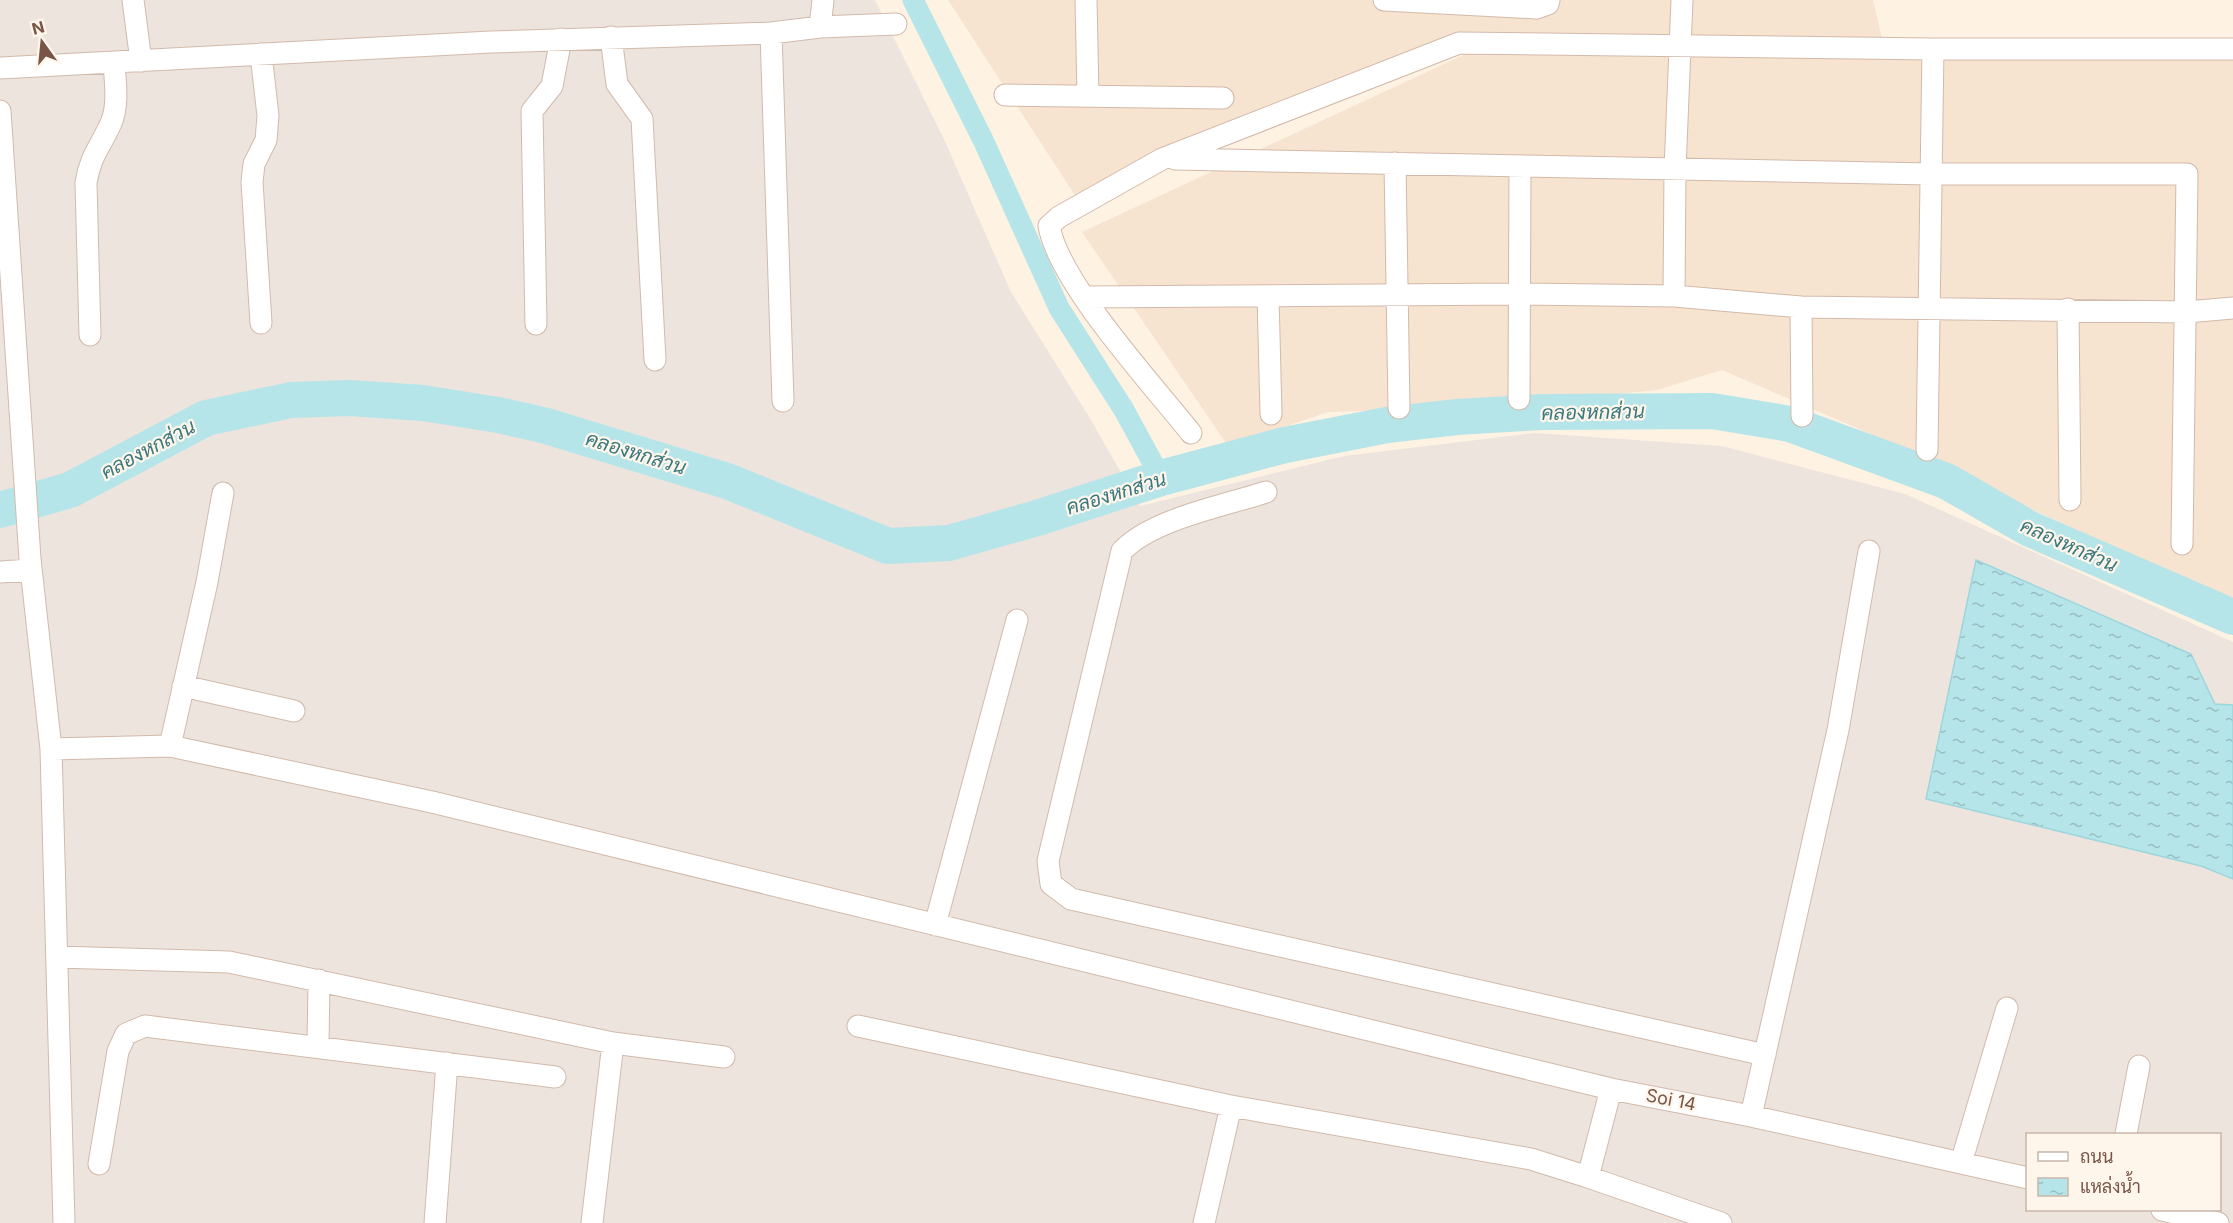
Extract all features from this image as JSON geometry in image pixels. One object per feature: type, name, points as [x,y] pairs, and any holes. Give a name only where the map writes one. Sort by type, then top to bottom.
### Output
[{"type":"street","points":[[133,0],[141,61]]},
{"type":"street","points":[[820,27],[823,0]]},
{"type":"street","points":[[1086,0],[1088,96]]},
{"type":"street","points":[[1384,0],[1537,8],[1548,4],[1549,0]]},
{"type":"street","points":[[1674,296],[1675,169],[1682,0]]},
{"type":"street","points":[[0,68],[561,39],[771,33],[820,27],[896,24]]},
{"type":"street","points":[[771,33],[783,401]]},
{"type":"street","points":[[612,37],[617,84],[642,119],[654,360]]},
{"type":"street","points":[[536,324],[532,111],[552,86],[561,39]]},
{"type":"street","points":[[1191,433],[1084,297],[1051,241],[1049,226],[1059,217],[1162,159],[1459,43],[1933,49],[2233,49]]},
{"type":"street","points":[[1927,450],[1933,49]]},
{"type":"street","points":[[261,54],[268,116],[266,140],[254,164],[252,182],[261,323]]},
{"type":"street","points":[[90,335],[86,183],[89,162],[112,121],[115,97],[114,62]]},
{"type":"street","points":[[1005,95],[1223,98]]},
{"type":"street","points":[[0,111],[5,269],[30,564],[51,749],[64,1223]]},
{"type":"street","points":[[1162,159],[1930,174],[2187,174],[2187,312],[2182,544]]},
{"type":"street","points":[[1395,163],[1399,408]]},
{"type":"street","points":[[1519,399],[1520,166]]},
{"type":"street","points":[[1084,297],[1520,294],[1674,296],[1801,307],[2187,312],[2233,308]]},
{"type":"street","points":[[1268,296],[1271,414]]},
{"type":"street","points":[[1801,307],[1802,416]]},
{"type":"street","points":[[2068,309],[2070,500]]},
{"type":"street","points":[[1266,492],[1152,528],[1122,550],[1048,861],[1051,884],[1071,900],[1765,1055]]},
{"type":"street","points":[[170,746],[223,493]]},
{"type":"street","points":[[1751,1116],[1838,730],[1869,551]]},
{"type":"street","points":[[0,572],[30,564]]},
{"type":"street","points":[[935,925],[1017,620]]},
{"type":"street","points":[[183,686],[294,711]]},
{"type":"street","name":"Soi 14","points":[[51,749],[170,746],[432,802],[1611,1089],[1751,1116],[2026,1178]]},
{"type":"street","points":[[57,957],[229,962],[613,1043],[724,1057]]},
{"type":"street","points":[[318,1046],[319,981]]},
{"type":"street","points":[[1961,1163],[2007,1008]]},
{"type":"street","points":[[99,1164],[118,1051],[126,1034],[145,1026],[555,1077]]},
{"type":"street","points":[[858,1026],[1231,1106],[1531,1160],[1588,1177],[1721,1223]]},
{"type":"street","points":[[592,1223],[613,1043]]},
{"type":"street","points":[[435,1223],[447,1063]]},
{"type":"street","points":[[2126,1133],[2139,1066]]},
{"type":"street","points":[[1588,1177],[1611,1089]]},
{"type":"street","points":[[1204,1223],[1231,1106]]},
{"type":"street","points":[[2170,1211],[2218,1223]]},
{"type":"shaded area","points":[[0,0],[875,0],[943,137],[1011,292],[1091,420],[1140,506],[1344,456],[1535,433],[1722,446],[1905,494],[2233,642],[2233,1223],[0,1223]]},
{"type":"shaded area","points":[[948,0],[1873,0],[1883,43],[1497,34],[1078,200]]},
{"type":"shaded area","points":[[1498,39],[2233,47],[2233,600],[2199,587],[1857,428],[1722,370],[1657,390],[1485,407],[1328,412],[1228,446],[1082,232]]},
{"type":"water","points":[[1976,560],[2191,654],[2215,704],[2233,705],[2233,879],[2201,866],[1926,799]]},
{"type":"waterway","points":[[913,0],[984,142],[1059,308],[1124,410],[1161,478]]},
{"type":"waterway","name":"คลองหกส่วน","points":[[0,510],[70,490],[206,418],[291,400],[350,398],[423,403],[543,425],[727,481],[888,546],[949,543],[1037,518],[1161,478],[1285,445],[1387,425],[1457,417],[1542,412],[1712,411],[1790,424],[1946,481],[2030,529],[2233,617]]}]
